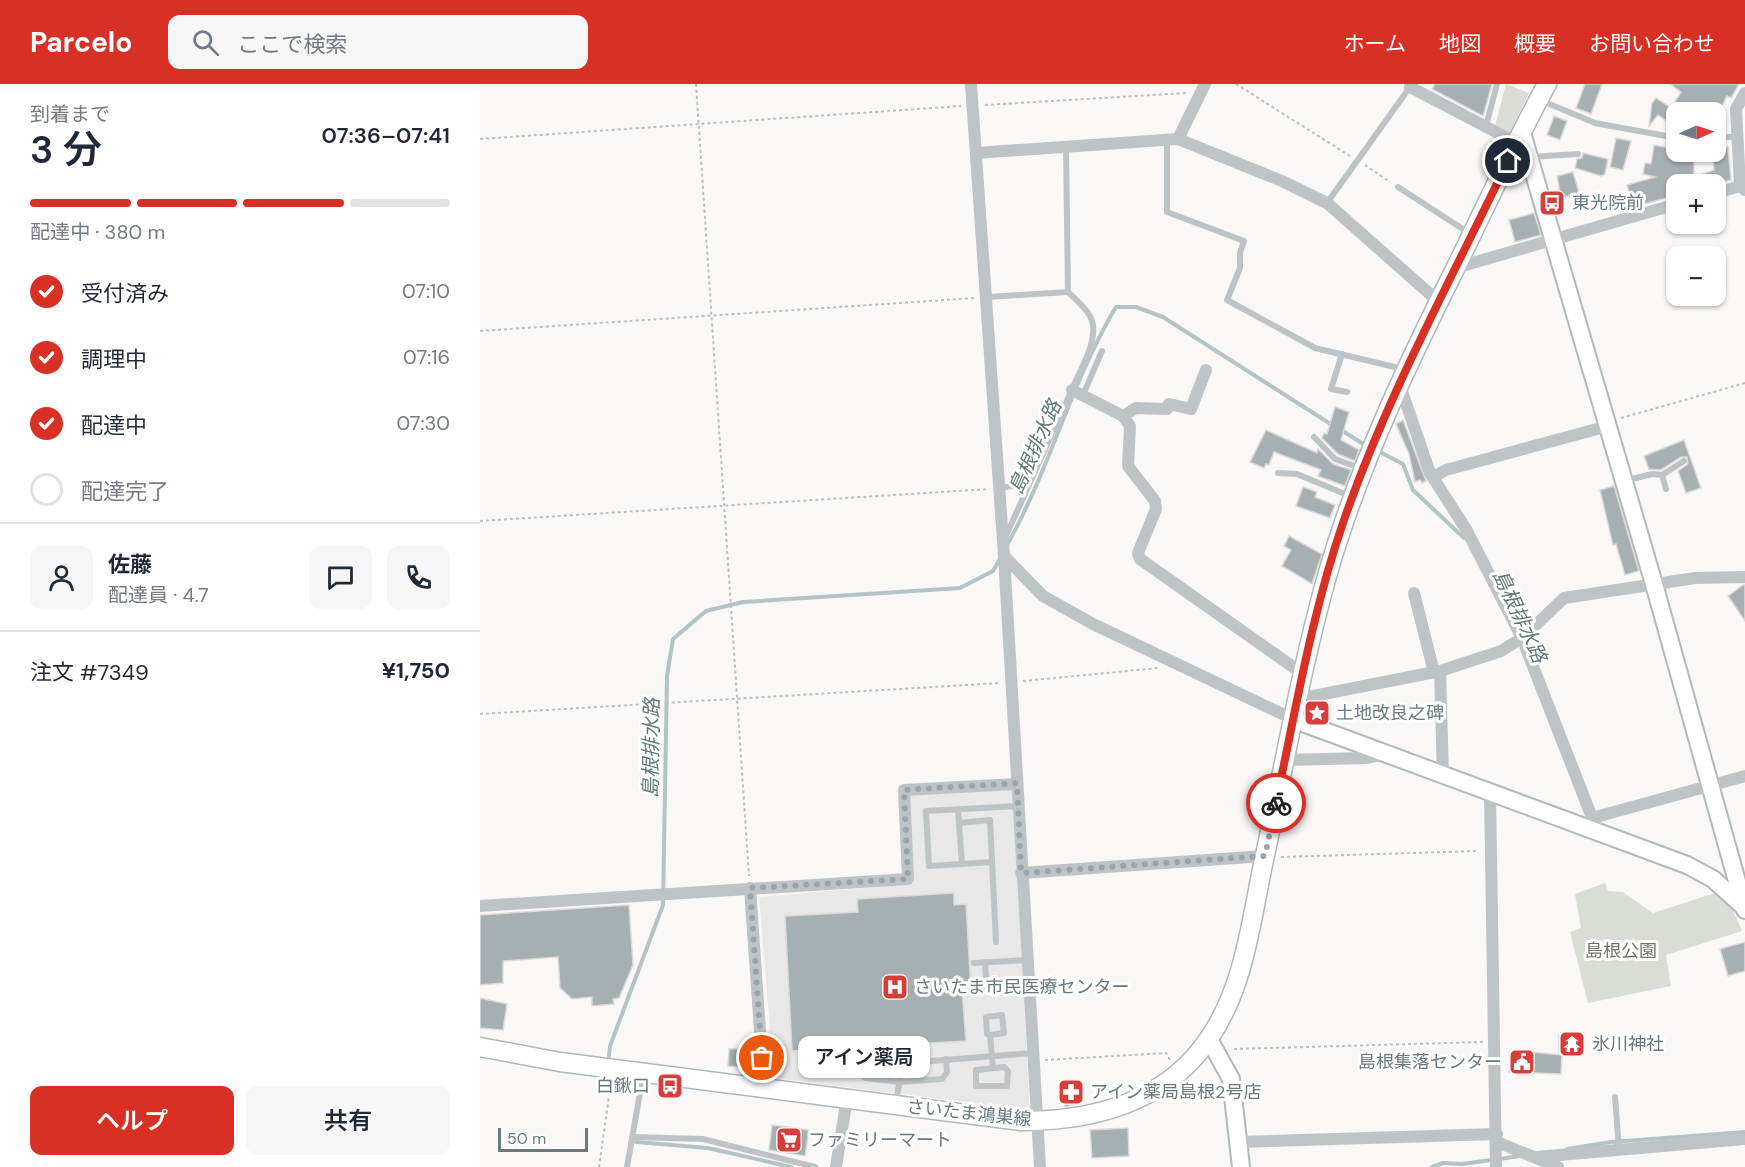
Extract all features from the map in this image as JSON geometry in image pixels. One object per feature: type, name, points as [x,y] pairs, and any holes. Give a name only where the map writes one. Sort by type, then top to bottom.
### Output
[{"type":"main road","name":"さいたま鴻巣線","points":[[480,1047],[548,1061],[1005,1120],[1037,1121],[1099,1114],[1144,1096],[1176,1076],[1209,1040],[1238,980],[1303,674],[1327,575],[1352,498],[1402,376],[1543,92]]},
{"type":"street","points":[[971,84],[987,297],[1040,1167]]},
{"type":"street","points":[[1411,85],[1486,126],[1519,138],[1529,157],[1654,584],[1745,909]]},
{"type":"street","points":[[1172,140],[1203,88]]},
{"type":"street","points":[[1726,191],[1742,188],[1736,109],[1745,93]]},
{"type":"street","points":[[976,153],[1172,140],[1282,181],[1327,203],[1439,302]]},
{"type":"street","points":[[1455,268],[1666,207]]},
{"type":"street","points":[[1123,416],[1136,408],[1167,409],[1169,404],[1191,409],[1206,370]]},
{"type":"street","points":[[1402,376],[1432,477],[1466,529],[1518,641],[1595,825]]},
{"type":"street","points":[[1077,392],[1123,416],[1130,426],[1128,466],[1155,501],[1156,509],[1138,554],[1140,559],[1303,674]]},
{"type":"street","points":[[1432,477],[1446,470],[1608,426]]},
{"type":"street","points":[[1003,550],[1043,596],[1295,720],[1490,793],[1595,825],[1713,879],[1745,909]]},
{"type":"street","points":[[1298,699],[1437,671],[1518,641],[1564,598],[1695,578],[1745,577]]},
{"type":"street","points":[[1414,593],[1437,671],[1443,775]]},
{"type":"street","points":[[1285,760],[1367,758],[1386,754]]},
{"type":"street","points":[[1595,825],[1710,785],[1745,776]]},
{"type":"street","points":[[480,906],[908,879],[904,790],[1017,783]]},
{"type":"street","points":[[1490,793],[1496,1167]]},
{"type":"street","points":[[1021,873],[1265,856]]},
{"type":"street","points":[[750,888],[764,1088]]},
{"type":"street","points":[[1209,1040],[1232,1079],[1241,1167]]},
{"type":"street","points":[[836,1167],[847,1098]]},
{"type":"street","points":[[1239,1142],[1497,1138],[1558,1167]]},
{"type":"street","points":[[1536,1157],[1745,1139]]},
{"type":"lane","points":[[1486,126],[1497,84]]},
{"type":"lane","points":[[1327,203],[1411,85]]},
{"type":"lane","points":[[1543,92],[1595,123],[1666,136]]},
{"type":"lane","points":[[1726,137],[1737,137]]},
{"type":"lane","points":[[1172,140],[1167,212],[1244,241],[1240,253],[1240,268],[1227,300],[1315,348],[1342,354],[1402,376]]},
{"type":"lane","points":[[1066,148],[1068,292],[1091,314],[1095,332],[1077,392]]},
{"type":"lane","points":[[1529,157],[1578,154]]},
{"type":"lane","points":[[1398,187],[1472,235]]},
{"type":"lane","points":[[987,297],[1068,292]]},
{"type":"lane","points":[[1003,550],[1029,484],[1077,392],[1102,351]]},
{"type":"lane","points":[[1342,354],[1331,388],[1347,392]]},
{"type":"lane","points":[[1314,437],[1335,459],[1363,469]]},
{"type":"lane","points":[[1624,481],[1652,474],[1662,475],[1684,461]]},
{"type":"lane","points":[[1278,473],[1297,474],[1352,498]]},
{"type":"lane","points":[[1662,475],[1666,489]]},
{"type":"lane","points":[[998,488],[1029,484]]},
{"type":"lane","points":[[992,862],[929,866],[926,811],[1018,806]]},
{"type":"lane","points":[[958,809],[962,864]]},
{"type":"lane","points":[[959,823],[990,820],[996,942]]},
{"type":"lane","points":[[974,963],[1027,960]]},
{"type":"lane","points":[[986,962],[987,991]]},
{"type":"lane","points":[[990,1035],[993,1068]]},
{"type":"lane","points":[[946,1059],[947,1072],[942,1079],[900,1082],[865,1078],[859,1073],[859,1068],[865,1060],[894,1059],[905,1064],[946,1059],[992,1056],[1033,1057]]},
{"type":"lane","points":[[896,1105],[905,1064]]},
{"type":"lane","points":[[993,1068],[1007,1068],[1008,1084],[1005,1086],[976,1086],[976,1070],[993,1068]]},
{"type":"lane","points":[[627,1167],[643,1073]]},
{"type":"lane","points":[[1616,1097],[1620,1150]]},
{"type":"lane","points":[[633,1137],[703,1139],[789,1164],[815,1167]]},
{"type":"path","points":[[696,84],[750,888]]},
{"type":"path","points":[[1236,84],[1398,187]]},
{"type":"path","points":[[480,139],[1203,88]]},
{"type":"path","points":[[480,331],[987,297]]},
{"type":"path","points":[[1608,426],[1611,421],[1745,383]]},
{"type":"path","points":[[480,521],[998,488]]},
{"type":"path","points":[[480,714],[1011,682],[1182,665]]},
{"type":"path","points":[[1265,856],[1491,851]]},
{"type":"path","points":[[1234,1049],[1495,1042]]},
{"type":"path","points":[[1033,1057],[1166,1053],[1170,1060]]},
{"type":"path","points":[[599,1167],[612,1077]]},
{"type":"shaded area","name":"さいたま市民医療センター","points":[[1012,790],[1030,1110],[774,1078],[759,897],[913,884],[909,795]]},
{"type":"green space","points":[[1506,84],[1529,93],[1510,133],[1495,126]]},
{"type":"green space","name":"島根公園","points":[[1605,883],[1608,891],[1623,892],[1653,913],[1718,892],[1729,901],[1742,931],[1666,955],[1671,986],[1588,1003],[1570,932],[1581,928],[1575,894]]},
{"type":"building","points":[[1435,84],[1492,84],[1483,116],[1432,89]]},
{"type":"building","points":[[1585,84],[1602,84],[1591,114],[1576,108]]},
{"type":"building","points":[[1670,84],[1739,84],[1731,98],[1727,96],[1724,102],[1675,102],[1681,92]]},
{"type":"building","points":[[1656,98],[1666,105],[1666,121],[1658,115],[1649,126],[1652,103]]},
{"type":"building","points":[[1554,116],[1567,121],[1560,140],[1547,135]]},
{"type":"building","points":[[1616,138],[1631,141],[1623,170],[1610,167]]},
{"type":"building","points":[[1654,145],[1666,147],[1666,162],[1694,162],[1694,174],[1666,174],[1666,198],[1633,207],[1627,185],[1655,177],[1643,174],[1645,163],[1651,164]]},
{"type":"building","points":[[1726,147],[1728,147],[1731,180],[1726,181],[1726,174],[1703,174],[1714,170],[1714,162],[1726,162]]},
{"type":"building","points":[[1583,153],[1608,159],[1605,174],[1601,176],[1575,168],[1577,159],[1582,158]]},
{"type":"building","points":[[1573,172],[1579,193],[1561,198],[1557,176]]},
{"type":"building","points":[[1534,213],[1541,235],[1515,242],[1509,220]]},
{"type":"building","points":[[1335,407],[1349,412],[1341,440],[1359,450],[1355,461],[1338,454],[1322,438],[1324,433],[1327,434]]},
{"type":"building","points":[[1403,420],[1426,481],[1422,483],[1420,480],[1415,482],[1409,454],[1396,424]]},
{"type":"building","points":[[1266,430],[1317,453],[1318,449],[1333,464],[1351,470],[1345,486],[1318,476],[1321,470],[1274,452],[1269,465],[1266,464],[1264,468],[1250,462]]},
{"type":"building","points":[[1684,440],[1701,488],[1686,493],[1678,471],[1688,464],[1687,457],[1681,457],[1661,470],[1649,469],[1644,456]]},
{"type":"building","points":[[1614,486],[1639,571],[1625,575],[1616,544],[1613,545],[1600,490]]},
{"type":"building","points":[[1303,487],[1317,492],[1315,497],[1335,505],[1330,518],[1296,506]]},
{"type":"building","points":[[1289,536],[1322,554],[1312,584],[1282,566],[1291,550],[1284,546]]},
{"type":"building","points":[[1745,585],[1745,621],[1728,596]]},
{"type":"building","points":[[954,893],[954,905],[966,904],[971,989],[962,990],[966,1041],[792,1051],[785,916],[858,912],[857,899]]},
{"type":"building","points":[[629,905],[633,965],[619,998],[613,999],[614,1004],[592,1006],[592,997],[572,999],[560,988],[558,957],[503,961],[503,983],[480,985],[480,915]]},
{"type":"building","points":[[1745,942],[1745,971],[1728,976],[1720,949]]},
{"type":"building","points":[[480,998],[507,1004],[503,1030],[480,1028]]},
{"type":"building","name":"氷川神社","points":[[1559,1036],[1578,1038],[1578,1050],[1559,1051]]},
{"type":"building","points":[[749,1048],[750,1068],[728,1066],[729,1049]]},
{"type":"building","points":[[1510,1052],[1562,1055],[1561,1074],[1509,1072]]},
{"type":"building","points":[[1080,1081],[1081,1103],[1065,1107],[1063,1082]]},
{"type":"building","name":"ファミリーマート","points":[[772,1125],[809,1130],[805,1156],[769,1150]]},
{"type":"building","points":[[1128,1128],[1129,1156],[1092,1158],[1090,1130]]},
{"type":"waterway","name":"島根排水路","points":[[1007,545],[1036,486],[1086,365],[1116,307],[1136,307],[1163,317],[1332,425]]},
{"type":"waterway","name":"島根排水路","points":[[1341,430],[1368,447]]},
{"type":"waterway","name":"島根排水路","points":[[1378,451],[1403,464],[1413,490],[1464,538]]},
{"type":"waterway","name":"島根排水路","points":[[609,1056],[610,1046],[663,905],[667,676],[673,639],[706,611],[743,602],[960,588],[993,571],[1001,557]]},
{"type":"waterway","points":[[1567,1149],[1611,1142],[1745,1132]]},
{"type":"waterway","points":[[636,1142],[708,1148],[791,1167]]},
{"type":"waterway","points":[[1432,1167],[1443,1163],[1462,1164],[1521,1156]]},
{"type":"way so far","points":[[762,1058],[750,888],[908,879],[904,790],[1017,783],[1021,873],[1265,856],[1276,803]]},
{"type":"place","name":"東光院前","points":[[1552,203]]},
{"type":"place","name":"土地改良之碑","points":[[1317,713]]},
{"type":"place","name":"さいたま市民医療センター","points":[[895,987]]},
{"type":"place","name":"氷川神社","points":[[1572,1044]]},
{"type":"place","name":"アイン薬局","points":[[762,1058]]},
{"type":"place","name":"島根集落センター","points":[[1522,1062]]},
{"type":"place","name":"白鍬口","points":[[670,1086]]},
{"type":"place","name":"アイン薬局島根2号店","points":[[1071,1092]]},
{"type":"place","name":"ファミリーマート","points":[[789,1140]]},
{"type":"route","points":[[1276,803],[1315,621],[1343,522],[1405,369],[1508,161]]}]
